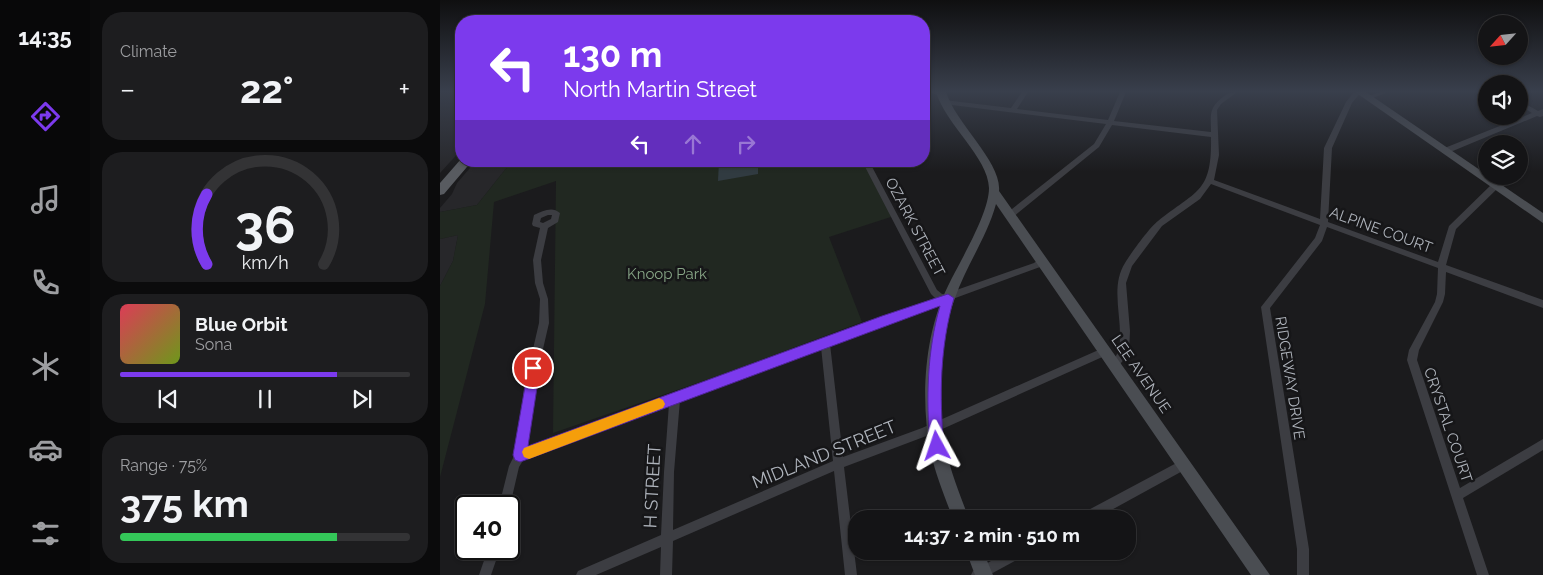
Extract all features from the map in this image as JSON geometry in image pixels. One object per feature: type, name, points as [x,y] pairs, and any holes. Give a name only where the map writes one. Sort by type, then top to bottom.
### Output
[{"type":"main road","points":[[440,191],[461,167]]},
{"type":"street","points":[[956,119],[988,168],[993,179],[994,192],[985,220],[948,298],[940,327],[934,409],[939,455],[958,510]]},
{"type":"street","points":[[1079,119],[1214,136]]},
{"type":"street","points":[[1010,215],[1096,145],[1112,119]]},
{"type":"street","points":[[1114,365],[1124,353],[1125,331],[1122,283],[1128,265],[1159,224],[1197,197],[1210,181],[1215,155],[1214,119]]},
{"type":"street","name":"RIDGEWAY DRIVE","points":[[1303,575],[1303,549],[1265,307],[1317,243],[1324,223],[1328,148],[1341,119]]},
{"type":"street","points":[[1398,119],[1540,215]]},
{"type":"street","points":[[1445,151],[1526,119]]},
{"type":"street","name":"OZARK STREET","points":[[868,167],[934,292],[940,297],[948,298]]},
{"type":"street","name":"ALPINE COURT","points":[[1210,181],[1313,221],[1324,223],[1543,304]]},
{"type":"street","name":"CRYSTAL COURT","points":[[1483,575],[1412,360],[1414,350],[1442,294],[1442,266],[1452,228],[1495,186]]},
{"type":"street","name":"LEE AVENUE","points":[[994,192],[1261,575]]},
{"type":"street","points":[[507,495],[514,466],[520,455],[523,443],[529,388],[544,323],[544,299],[539,283],[537,260],[544,226]]},
{"type":"street","points":[[520,455],[886,319],[1037,266],[1042,260]]},
{"type":"street","points":[[825,343],[851,575]]},
{"type":"street","name":"MIDLAND STREET","points":[[582,575],[838,464],[936,428],[1106,351]]},
{"type":"street","name":"H STREET","points":[[666,575],[675,398]]},
{"type":"street","points":[[1457,496],[1543,444]]},
{"type":"street","points":[[1100,510],[1184,464]]},
{"type":"street","points":[[485,575],[490,560]]},
{"type":"street","points":[[977,560],[981,574],[1006,560]]},
{"type":"shaded area","points":[[440,119],[455,119],[455,157],[440,173]]},
{"type":"shaded area","points":[[471,167],[507,167],[477,205],[440,212],[440,208],[452,194],[457,183]]},
{"type":"shaded area","points":[[719,167],[758,167],[758,174],[718,181]]},
{"type":"shaded area","points":[[458,235],[453,261],[440,286],[440,239]]},
{"type":"green space","name":"Knoop Park","points":[[507,167],[870,167],[897,215],[829,237],[862,322],[726,373],[553,433],[556,181],[494,202],[485,304],[440,477],[440,286],[453,261],[458,235],[440,239],[440,212],[477,205]]},
{"type":"slow traffic","points":[[529,452],[659,404]]},
{"type":"route","points":[[533,368],[525,410],[523,443],[520,455],[886,319],[948,298],[939,333],[936,368],[934,409],[937,446]]}]
